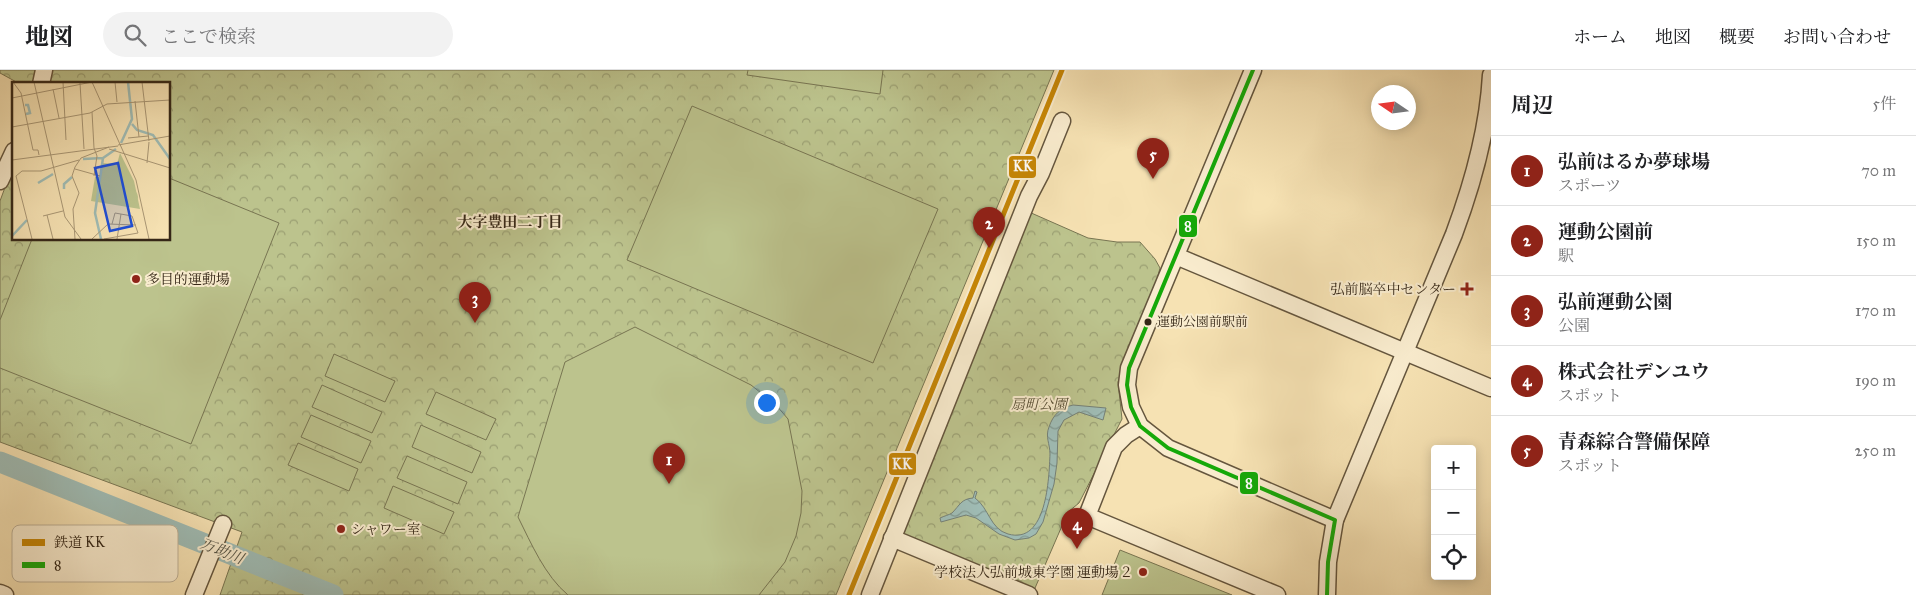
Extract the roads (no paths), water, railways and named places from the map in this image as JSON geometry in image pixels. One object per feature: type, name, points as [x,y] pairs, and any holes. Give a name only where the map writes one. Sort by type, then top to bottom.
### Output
[{"type":"street","points":[[1253,70],[1129,368],[1126,384],[1131,407],[1140,426],[1168,448],[1335,520]]},
{"type":"street","points":[[1327,595],[1328,562],[1335,520],[1467,199],[1486,126],[1491,75]]},
{"type":"street","points":[[870,595],[1029,196],[1041,173],[1062,121]]},
{"type":"street","points":[[0,181],[12,155]]},
{"type":"street","points":[[1176,256],[1491,388]]},
{"type":"street","points":[[1140,426],[1126,435],[1114,447],[1087,516],[1276,595]]},
{"type":"street","points":[[194,595],[220,530]]},
{"type":"street","points":[[892,538],[1029,595]]},
{"type":"street","points":[[0,593],[5,595]]},
{"type":"water","points":[[1073,405],[1106,408],[1103,420],[1079,412],[1064,420],[1058,431],[1054,484],[1043,522],[1036,534],[1029,538],[1015,540],[999,534],[976,518],[966,515],[941,522],[940,518],[952,513],[963,501],[973,498],[975,491],[977,492],[975,498],[984,507],[997,528],[1008,534],[1021,535],[1031,530],[1038,520],[1047,493],[1050,454],[1049,427],[1058,413],[1064,408]]},
{"type":"waterway","name":"万助川","points":[[0,462],[158,525]]},
{"type":"waterway","name":"万助川","points":[[178,533],[333,595]]},
{"type":"rail line","name":"KK","points":[[849,595],[1062,70]]},
{"type":"place","name":"青森綜合警備保障","points":[[1153,179]]},
{"type":"place","name":"運動公園前","points":[[989,248]]},
{"type":"place","name":"多目的運動場","points":[[136,279]]},
{"type":"place","name":"弘前脳卒中センター","points":[[1467,289]]},
{"type":"place","name":"運動公園前駅前","points":[[1148,322]]},
{"type":"place","name":"弘前運動公園","points":[[475,323]]},
{"type":"place","name":"弘前はるか夢球場","points":[[669,484]]},
{"type":"place","name":"シャワー室","points":[[341,529]]},
{"type":"place","name":"株式会社デンユウ","points":[[1077,549]]},
{"type":"place","name":"学校法人弘前城東学園 運動場２","points":[[1143,572]]},
{"type":"district","name":"大字豊田二丁目","points":[[510,222]]},
{"type":"park label","name":"扇町公園","points":[[1039,404]]}]
